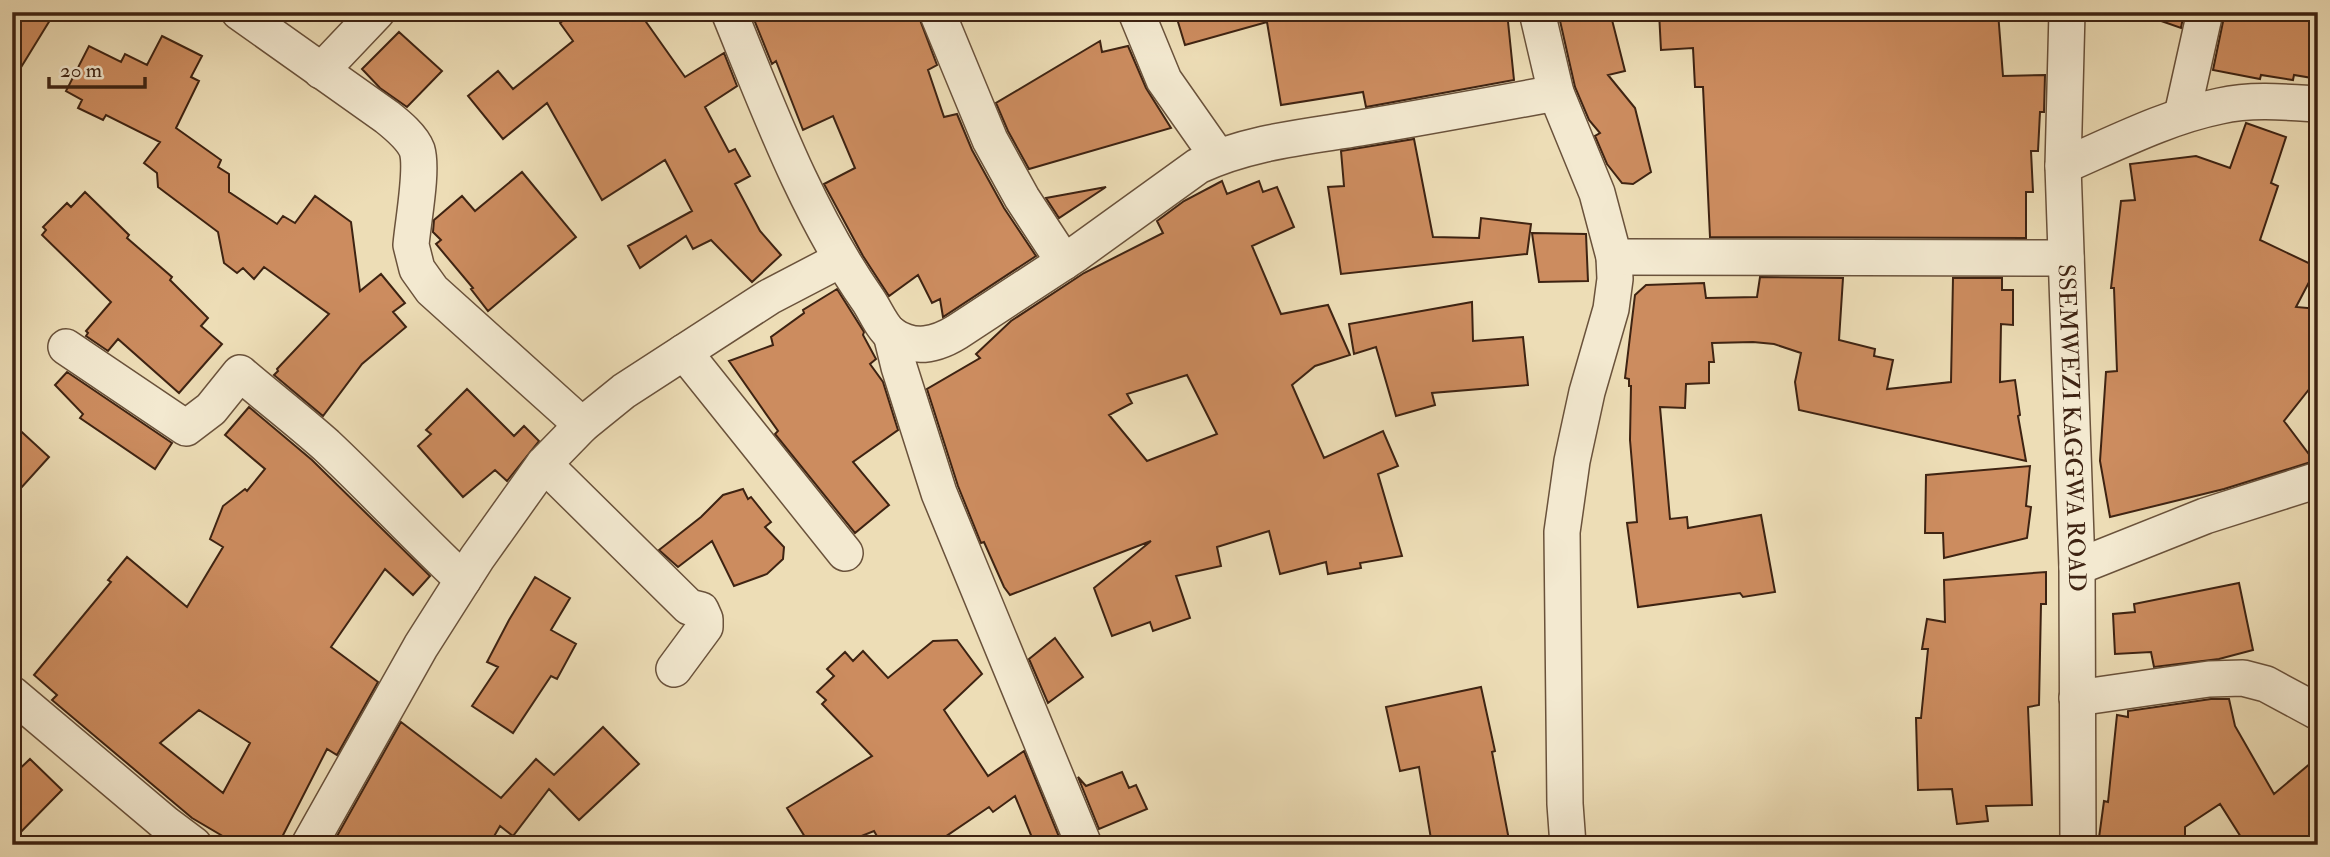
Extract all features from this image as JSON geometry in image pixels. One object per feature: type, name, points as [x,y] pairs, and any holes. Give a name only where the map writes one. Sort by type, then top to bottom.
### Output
[{"type":"street","points":[[239,12],[396,124],[416,149],[418,168],[411,245],[412,256],[422,278],[582,425]]},
{"type":"street","points":[[321,71],[377,12]]},
{"type":"street","points":[[729,12],[797,172],[840,260],[891,334],[939,494],[1084,845]]},
{"type":"street","points":[[937,12],[990,140],[1022,198],[1064,262]]},
{"type":"street","points":[[1136,12],[1164,80],[1218,157]]},
{"type":"street","points":[[1537,12],[1556,93],[1597,193],[1614,257],[1615,279],[1611,309],[1572,461],[1562,531],[1564,764],[1568,845]]},
{"type":"street","name":"SSEMWEZI KAGGWA ROAD","points":[[2067,12],[2063,166],[2077,567],[2078,845]]},
{"type":"street","points":[[2182,115],[2205,12]]},
{"type":"street","points":[[891,334],[914,344],[926,345],[944,340],[1064,262],[1198,166],[1218,157],[1271,142],[1556,93]]},
{"type":"street","points":[[2063,166],[2182,115],[2255,101],[2318,104]]},
{"type":"street","points":[[1614,257],[2066,258]]},
{"type":"street","points":[[309,845],[421,646],[463,580],[544,464],[582,425],[624,391],[769,297],[840,260]]},
{"type":"street","points":[[66,347],[186,428],[211,410],[240,373],[324,444],[378,495],[414,535],[463,580]]},
{"type":"street","points":[[684,352],[845,553]]},
{"type":"street","points":[[544,464],[689,607],[701,610],[705,627],[674,668]]},
{"type":"street","points":[[2077,567],[2205,516],[2318,480]]},
{"type":"street","points":[[2077,698],[2209,679],[2243,678],[2266,684],[2318,712]]},
{"type":"street","points":[[12,694],[194,845]]},
{"type":"building","points":[[12,12],[55,12],[12,82]]},
{"type":"building","points":[[574,12],[639,12],[685,77],[724,53],[737,86],[705,107],[729,152],[735,149],[750,176],[735,184],[760,231],[781,255],[752,282],[711,240],[693,249],[686,236],[640,268],[628,246],[692,211],[665,160],[602,200],[547,103],[503,139],[468,96],[498,71],[513,89],[573,41],[560,23]]},
{"type":"building","points":[[751,12],[917,12],[937,65],[928,70],[944,117],[957,114],[972,150],[1004,208],[1036,256],[943,317],[940,299],[932,303],[918,275],[889,296],[863,256],[824,184],[855,168],[833,116],[803,130],[776,61],[772,64]]},
{"type":"building","points":[[1175,12],[1507,12],[1514,80],[1366,107],[1363,92],[1281,105],[1267,22],[1185,45]]},
{"type":"building","points":[[1558,12],[1610,12],[1625,71],[1608,75],[1635,108],[1651,172],[1633,184],[1622,183],[1607,164],[1595,136],[1600,133],[1589,120],[1575,87]]},
{"type":"building","points":[[1659,12],[1998,12],[2003,76],[2045,75],[2044,112],[2040,112],[2038,151],[2031,151],[2033,192],[2026,192],[2026,238],[1710,237],[1703,87],[1695,87],[1693,48],[1661,50]]},
{"type":"building","points":[[2148,12],[2184,12],[2181,28],[2147,16]]},
{"type":"building","points":[[2225,12],[2237,12],[2266,20],[2266,12],[2318,12],[2318,79],[2294,75],[2293,80],[2261,75],[2260,79],[2213,70]]},
{"type":"building","points":[[399,32],[442,71],[407,107],[380,88],[362,69]]},
{"type":"building","points":[[162,36],[202,56],[191,77],[199,81],[176,128],[221,160],[218,167],[229,174],[229,192],[277,224],[283,216],[295,223],[315,196],[351,222],[360,291],[381,274],[405,303],[393,312],[406,327],[362,364],[323,416],[274,375],[329,314],[264,267],[254,279],[243,268],[237,273],[224,263],[218,232],[158,187],[157,173],[144,163],[160,142],[106,115],[103,120],[78,108],[82,100],[66,91],[89,46],[121,62],[125,54],[147,65]]},
{"type":"building","points":[[1100,41],[1102,52],[1128,46],[1146,88],[1171,128],[1029,169],[996,103]]},
{"type":"building","points":[[2246,123],[2286,137],[2271,183],[2278,186],[2260,240],[2317,267],[2296,307],[2318,309],[2318,378],[2284,421],[2314,461],[2224,489],[2110,517],[2100,461],[2106,372],[2117,371],[2114,288],[2111,288],[2121,201],[2135,200],[2130,164],[2196,156],[2230,168]]},
{"type":"building","points":[[1414,139],[1433,237],[1479,238],[1481,218],[1531,224],[1527,254],[1341,274],[1328,187],[1344,186],[1341,151]]},
{"type":"building","points":[[522,172],[576,237],[488,311],[471,289],[473,288],[436,244],[441,240],[433,232],[434,220],[462,196],[475,211]]},
{"type":"building","points":[[1222,181],[1227,194],[1259,181],[1263,192],[1277,187],[1294,227],[1252,246],[1281,314],[1328,305],[1350,355],[1315,366],[1292,385],[1324,458],[1383,431],[1398,466],[1378,474],[1402,556],[1360,563],[1361,568],[1328,574],[1326,562],[1280,574],[1269,531],[1217,547],[1221,566],[1176,576],[1190,618],[1153,631],[1150,622],[1112,636],[1094,588],[1151,541],[1010,595],[984,542],[981,543],[958,486],[927,389],[980,358],[976,354],[1011,321],[1084,273],[1163,233],[1157,221],[1184,201]],"holes":[[[1187,375],[1217,434],[1147,461],[1109,415],[1132,403],[1127,394]]]},
{"type":"building","points":[[1106,187],[1059,218],[1046,198]]},
{"type":"building","points":[[85,192],[129,235],[127,238],[172,277],[170,280],[208,318],[201,326],[222,344],[179,393],[118,339],[108,351],[86,336],[86,331],[111,302],[42,235],[46,230],[43,227],[67,203],[71,207]]},
{"type":"building","points":[[1532,233],[1586,234],[1588,281],[1539,282]]},
{"type":"building","points":[[1760,277],[1843,278],[1839,340],[1875,349],[1874,356],[1893,360],[1887,389],[1951,382],[1953,278],[2002,278],[2002,290],[2013,290],[2013,325],[2001,324],[2000,382],[2015,380],[2026,461],[1799,410],[1795,382],[1801,353],[1774,344],[1712,343],[1714,362],[1709,362],[1709,383],[1686,384],[1685,408],[1660,407],[1670,519],[1687,517],[1688,528],[1761,515],[1775,592],[1743,597],[1740,593],[1638,607],[1627,523],[1637,522],[1630,440],[1631,386],[1629,379],[1625,378],[1635,295],[1646,285],[1704,283],[1706,298],[1757,297]]},
{"type":"building","points":[[837,289],[864,332],[863,335],[876,359],[870,364],[883,382],[898,430],[853,462],[889,505],[855,533],[775,434],[778,431],[729,361],[773,345],[771,337],[804,313],[803,310]]},
{"type":"building","points":[[1472,302],[1473,341],[1523,337],[1528,385],[1432,393],[1435,405],[1396,416],[1376,347],[1354,354],[1349,324]]},
{"type":"building","points":[[67,372],[172,443],[155,469],[80,418],[83,414],[55,385]]},
{"type":"building","points":[[467,389],[514,436],[524,426],[539,441],[507,481],[495,470],[463,497],[418,446],[431,434],[426,430]]},
{"type":"building","points":[[249,407],[312,460],[430,576],[413,595],[385,569],[331,647],[378,682],[337,755],[327,749],[278,845],[238,845],[192,818],[52,700],[57,695],[34,675],[111,582],[108,580],[127,557],[187,607],[223,547],[210,539],[223,506],[245,489],[247,491],[265,469],[225,435]],"holes":[[[199,710],[250,743],[223,793],[160,743]]]},
{"type":"building","points":[[12,423],[49,457],[12,498]]},
{"type":"building","points":[[2030,466],[2026,506],[2031,507],[2027,538],[1944,558],[1943,533],[1925,533],[1926,475]]},
{"type":"building","points":[[743,489],[748,499],[751,497],[771,522],[765,527],[784,547],[783,559],[767,574],[734,586],[712,541],[678,567],[659,550],[701,517],[723,495]]},
{"type":"building","points":[[2046,572],[2046,604],[2041,604],[2039,705],[2028,707],[2032,805],[1986,806],[1988,821],[1957,824],[1952,789],[1918,790],[1916,718],[1921,718],[1928,649],[1922,649],[1927,619],[1945,622],[1944,580]]},
{"type":"building","points":[[535,577],[570,598],[551,630],[576,644],[557,679],[551,676],[513,733],[472,706],[498,667],[487,662]]},
{"type":"building","points":[[2239,583],[2253,650],[2219,659],[2154,667],[2151,652],[2115,654],[2113,614],[2135,612],[2134,604]]},
{"type":"building","points":[[1055,638],[1083,677],[1048,703],[1029,659]]},
{"type":"building","points":[[957,640],[982,674],[944,710],[988,776],[1024,751],[1062,844],[1035,845],[1015,796],[993,812],[989,807],[945,837],[948,845],[882,845],[874,831],[839,845],[810,845],[787,808],[872,756],[822,704],[826,700],[817,692],[834,676],[827,669],[845,652],[853,661],[863,651],[888,678],[933,641]]},
{"type":"building","points":[[1481,687],[1495,751],[1492,752],[1510,845],[1432,845],[1419,767],[1400,771],[1386,707]]},
{"type":"building","points":[[2211,699],[2229,699],[2235,726],[2274,794],[2318,757],[2318,845],[2246,845],[2220,804],[2185,827],[2185,845],[2098,845],[2104,801],[2108,802],[2117,715],[2128,717],[2128,711]]},
{"type":"building","points":[[401,722],[501,798],[536,759],[554,775],[603,727],[639,764],[579,820],[549,789],[513,836],[500,826],[489,845],[332,845]]},
{"type":"building","points":[[30,759],[62,790],[12,841],[12,776]]},
{"type":"building","points":[[1122,772],[1129,788],[1136,785],[1147,809],[1099,829],[1078,777],[1086,786]]}]
